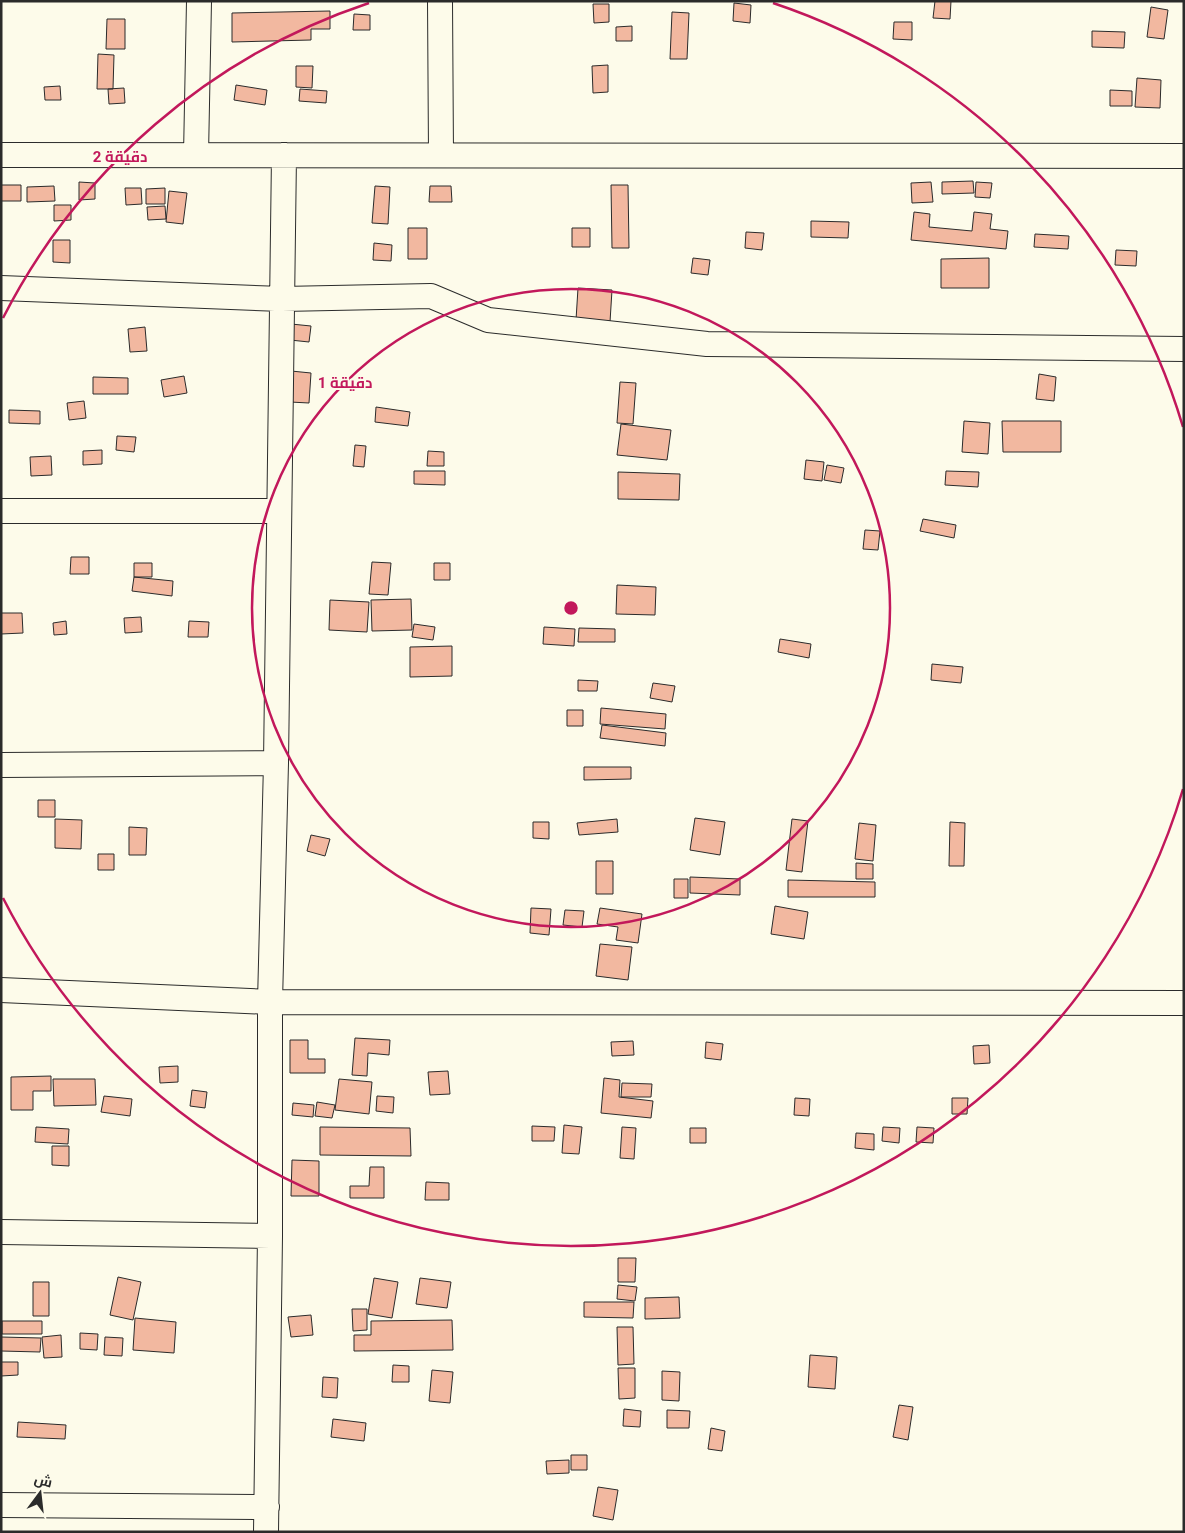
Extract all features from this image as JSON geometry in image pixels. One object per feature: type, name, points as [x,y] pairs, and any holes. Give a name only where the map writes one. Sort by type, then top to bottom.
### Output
[{"type":"street","points":[[196,155],[199,1]]},
{"type":"street","points":[[440,1],[441,155]]},
{"type":"street","points":[[1,155],[1184,156]]},
{"type":"street","points":[[266,1532],[270,1236],[270,1002],[276,762],[284,155]]},
{"type":"street","points":[[1,288],[282,298],[431,296],[488,320],[707,344],[1184,349]]},
{"type":"street","points":[[1,511],[280,511]]},
{"type":"street","points":[[1,765],[276,762]]},
{"type":"street","points":[[1,990],[270,1002],[1184,1003]]},
{"type":"street","points":[[1,1232],[270,1236]]},
{"type":"street","points":[[1,1505],[267,1507]]},
{"type":"building","points":[[935,1],[951,1],[950,19],[933,18]]},
{"type":"building","points":[[734,3],[751,5],[750,23],[733,21]]},
{"type":"building","points":[[593,4],[609,4],[609,22],[594,23]]},
{"type":"building","points":[[1151,7],[1168,10],[1164,39],[1147,37]]},
{"type":"building","points":[[330,11],[330,29],[311,29],[311,40],[232,42],[232,13]]},
{"type":"building","points":[[672,12],[689,13],[687,59],[670,59]]},
{"type":"building","points":[[354,14],[370,15],[370,30],[353,30]]},
{"type":"building","points":[[107,19],[125,19],[125,49],[106,49]]},
{"type":"building","points":[[894,22],[912,22],[912,40],[893,39]]},
{"type":"building","points":[[632,26],[632,41],[616,41],[616,27]]},
{"type":"building","points":[[1092,31],[1125,32],[1124,48],[1092,47]]},
{"type":"building","points":[[98,54],[114,55],[113,89],[97,89]]},
{"type":"building","points":[[608,65],[608,92],[593,93],[592,66]]},
{"type":"building","points":[[296,66],[313,66],[312,88],[296,87]]},
{"type":"building","points":[[1137,78],[1161,80],[1160,108],[1135,107]]},
{"type":"building","points":[[236,85],[267,90],[265,105],[234,100]]},
{"type":"building","points":[[60,86],[61,100],[45,100],[44,87]]},
{"type":"building","points":[[124,88],[125,103],[109,104],[108,89]]},
{"type":"building","points":[[300,89],[327,91],[326,103],[299,101]]},
{"type":"building","points":[[1110,90],[1132,91],[1132,106],[1110,106]]},
{"type":"building","points":[[973,181],[974,193],[942,194],[942,182]]},
{"type":"building","points":[[79,182],[95,183],[95,199],[79,200]]},
{"type":"building","points":[[931,182],[933,202],[912,203],[911,183]]},
{"type":"building","points":[[976,182],[992,183],[990,198],[975,197]]},
{"type":"building","points":[[1,185],[21,185],[21,201],[1,201]]},
{"type":"building","points":[[611,185],[628,185],[629,248],[612,248]]},
{"type":"building","points":[[54,186],[55,201],[27,202],[27,187]]},
{"type":"building","points":[[375,186],[390,187],[388,224],[372,223]]},
{"type":"building","points":[[430,186],[451,186],[452,202],[429,202]]},
{"type":"building","points":[[125,188],[141,188],[142,204],[126,205]]},
{"type":"building","points":[[165,188],[165,204],[146,204],[146,189]]},
{"type":"building","points":[[169,191],[187,193],[183,224],[166,222]]},
{"type":"building","points":[[54,205],[71,205],[71,220],[54,221]]},
{"type":"building","points":[[165,206],[166,219],[148,220],[147,207]]},
{"type":"building","points":[[914,212],[930,214],[929,227],[972,231],[974,212],[992,214],[990,229],[1008,231],[1006,249],[911,240]]},
{"type":"building","points":[[811,221],[849,222],[848,238],[811,237]]},
{"type":"building","points":[[408,228],[427,228],[427,259],[408,259]]},
{"type":"building","points":[[572,228],[590,228],[590,247],[572,247]]},
{"type":"building","points":[[746,232],[764,233],[762,250],[745,248]]},
{"type":"building","points":[[1035,234],[1069,236],[1068,249],[1034,247]]},
{"type":"building","points":[[53,240],[70,240],[70,263],[53,262]]},
{"type":"building","points":[[374,243],[392,245],[391,261],[373,260]]},
{"type":"building","points":[[1116,250],[1137,251],[1136,266],[1115,265]]},
{"type":"building","points":[[693,258],[710,260],[708,275],[691,273]]},
{"type":"building","points":[[989,258],[989,288],[941,288],[941,259]]},
{"type":"building","points":[[578,288],[612,290],[610,322],[576,320]]},
{"type":"building","points":[[291,324],[311,326],[309,342],[290,340]]},
{"type":"building","points":[[145,327],[147,351],[130,352],[128,329]]},
{"type":"building","points":[[291,371],[311,373],[309,403],[290,402]]},
{"type":"building","points":[[1039,374],[1056,377],[1054,401],[1036,399]]},
{"type":"building","points":[[184,376],[187,393],[164,397],[161,380]]},
{"type":"building","points":[[93,377],[128,378],[128,394],[93,394]]},
{"type":"building","points":[[620,382],[636,383],[633,424],[617,423]]},
{"type":"building","points":[[84,401],[86,418],[69,420],[67,403]]},
{"type":"building","points":[[376,407],[410,412],[408,426],[375,422]]},
{"type":"building","points":[[9,410],[40,411],[40,424],[9,423]]},
{"type":"building","points":[[964,421],[990,423],[988,454],[962,452]]},
{"type":"building","points":[[1002,421],[1061,421],[1061,452],[1003,452]]},
{"type":"building","points":[[621,424],[671,430],[667,460],[617,455]]},
{"type":"building","points":[[117,436],[136,437],[134,452],[116,450]]},
{"type":"building","points":[[355,445],[366,446],[364,467],[353,466]]},
{"type":"building","points":[[102,450],[102,464],[83,465],[83,451]]},
{"type":"building","points":[[428,451],[444,452],[444,466],[427,466]]},
{"type":"building","points":[[51,456],[52,475],[31,476],[30,457]]},
{"type":"building","points":[[806,460],[824,462],[822,481],[804,479]]},
{"type":"building","points":[[827,465],[844,468],[841,483],[824,480]]},
{"type":"building","points":[[414,471],[445,471],[445,485],[414,484]]},
{"type":"building","points":[[946,471],[979,472],[978,487],[945,485]]},
{"type":"building","points":[[618,472],[680,474],[679,500],[618,499]]},
{"type":"building","points":[[923,519],[956,525],[954,538],[920,531]]},
{"type":"building","points":[[865,530],[880,531],[878,550],[863,549]]},
{"type":"building","points":[[71,557],[89,557],[89,574],[70,574]]},
{"type":"building","points":[[372,562],[391,563],[388,595],[369,594]]},
{"type":"building","points":[[134,563],[152,563],[152,577],[134,577]]},
{"type":"building","points":[[434,563],[450,563],[450,580],[434,580]]},
{"type":"building","points":[[134,577],[173,581],[172,596],[132,591]]},
{"type":"building","points":[[617,585],[656,587],[655,615],[616,614]]},
{"type":"building","points":[[411,599],[412,630],[372,631],[371,600]]},
{"type":"building","points":[[330,600],[369,602],[367,632],[329,630]]},
{"type":"building","points":[[1,613],[22,613],[23,633],[1,634]]},
{"type":"building","points":[[141,617],[142,632],[125,633],[124,618]]},
{"type":"building","points":[[66,621],[67,634],[54,635],[53,623]]},
{"type":"building","points":[[189,621],[209,622],[208,637],[188,637]]},
{"type":"building","points":[[414,624],[435,627],[433,640],[412,637]]},
{"type":"building","points":[[544,627],[575,629],[574,646],[543,644]]},
{"type":"building","points":[[579,628],[615,629],[615,642],[578,642]]},
{"type":"building","points":[[780,639],[811,644],[809,658],[778,652]]},
{"type":"building","points":[[452,646],[452,676],[410,677],[410,647]]},
{"type":"building","points":[[932,664],[963,667],[961,683],[931,680]]},
{"type":"building","points":[[578,680],[598,681],[597,691],[578,691]]},
{"type":"building","points":[[653,683],[675,686],[672,702],[650,698]]},
{"type":"building","points":[[601,708],[666,714],[665,729],[600,724]]},
{"type":"building","points":[[567,710],[583,710],[583,726],[567,726]]},
{"type":"building","points":[[602,725],[666,733],[665,746],[600,738]]},
{"type":"building","points":[[584,767],[631,767],[631,779],[584,780]]},
{"type":"building","points":[[38,800],[55,800],[55,817],[38,817]]},
{"type":"building","points":[[695,818],[725,822],[720,855],[690,850]]},
{"type":"building","points":[[55,819],[82,820],[81,849],[55,848]]},
{"type":"building","points":[[617,819],[618,832],[579,835],[577,823]]},
{"type":"building","points":[[792,819],[808,821],[802,872],[786,870]]},
{"type":"building","points":[[533,822],[549,822],[549,839],[533,838]]},
{"type":"building","points":[[950,822],[965,823],[964,866],[949,866]]},
{"type":"building","points":[[859,823],[876,825],[873,861],[855,859]]},
{"type":"building","points":[[129,827],[147,828],[146,855],[129,855]]},
{"type":"building","points":[[311,835],[330,839],[325,856],[307,851]]},
{"type":"building","points":[[98,854],[114,854],[114,870],[98,870]]},
{"type":"building","points":[[596,861],[613,861],[613,894],[596,894]]},
{"type":"building","points":[[856,863],[873,864],[873,879],[856,879]]},
{"type":"building","points":[[690,877],[740,879],[740,895],[690,893]]},
{"type":"building","points":[[674,879],[688,879],[688,898],[674,898]]},
{"type":"building","points":[[788,880],[875,882],[875,897],[788,897]]},
{"type":"building","points":[[775,906],[808,912],[804,939],[771,934]]},
{"type":"building","points":[[531,908],[551,909],[549,935],[530,933]]},
{"type":"building","points":[[600,908],[642,914],[638,943],[616,940],[618,927],[597,924]]},
{"type":"building","points":[[565,910],[584,911],[582,927],[563,925]]},
{"type":"building","points":[[600,944],[632,947],[628,980],[596,976]]},
{"type":"building","points":[[355,1038],[390,1040],[389,1055],[368,1053],[367,1076],[352,1075]]},
{"type":"building","points":[[290,1040],[308,1040],[308,1059],[325,1059],[325,1073],[290,1073]]},
{"type":"building","points":[[633,1041],[634,1055],[612,1056],[611,1042]]},
{"type":"building","points":[[706,1042],[723,1044],[721,1060],[705,1058]]},
{"type":"building","points":[[989,1045],[990,1063],[974,1064],[973,1046]]},
{"type":"building","points":[[178,1066],[178,1082],[160,1083],[159,1067]]},
{"type":"building","points":[[448,1071],[450,1094],[430,1095],[428,1072]]},
{"type":"building","points":[[51,1076],[51,1091],[33,1091],[33,1110],[11,1110],[11,1077]]},
{"type":"building","points":[[604,1078],[620,1080],[619,1097],[653,1101],[651,1118],[601,1113]]},
{"type":"building","points":[[53,1079],[95,1079],[96,1105],[54,1106]]},
{"type":"building","points":[[339,1079],[372,1082],[369,1114],[335,1110]]},
{"type":"building","points":[[622,1083],[652,1084],[651,1097],[621,1097]]},
{"type":"building","points":[[192,1090],[207,1092],[205,1108],[190,1106]]},
{"type":"building","points":[[104,1096],[132,1099],[130,1116],[101,1112]]},
{"type":"building","points":[[377,1096],[394,1097],[393,1113],[376,1111]]},
{"type":"building","points":[[795,1098],[810,1099],[809,1116],[794,1115]]},
{"type":"building","points":[[952,1098],[968,1098],[967,1114],[952,1114]]},
{"type":"building","points":[[317,1102],[335,1105],[332,1118],[315,1116]]},
{"type":"building","points":[[293,1103],[314,1105],[313,1117],[292,1115]]},
{"type":"building","points":[[564,1125],[582,1127],[579,1154],[562,1153]]},
{"type":"building","points":[[532,1126],[555,1127],[554,1141],[532,1141]]},
{"type":"building","points":[[36,1127],[69,1129],[68,1144],[35,1142]]},
{"type":"building","points":[[320,1127],[410,1128],[411,1156],[320,1155]]},
{"type":"building","points":[[622,1127],[636,1128],[634,1159],[620,1158]]},
{"type":"building","points":[[883,1127],[900,1128],[899,1143],[882,1141]]},
{"type":"building","points":[[917,1127],[934,1128],[933,1143],[916,1142]]},
{"type":"building","points":[[690,1128],[706,1128],[706,1143],[690,1143]]},
{"type":"building","points":[[856,1133],[874,1134],[874,1150],[855,1148]]},
{"type":"building","points":[[52,1146],[69,1146],[69,1166],[52,1165]]},
{"type":"building","points":[[292,1160],[319,1161],[319,1196],[291,1196]]},
{"type":"building","points":[[370,1167],[384,1167],[384,1198],[350,1198],[350,1186],[369,1186]]},
{"type":"building","points":[[426,1182],[449,1183],[449,1200],[425,1200]]},
{"type":"building","points":[[618,1258],[636,1258],[635,1282],[618,1282]]},
{"type":"building","points":[[118,1277],[141,1282],[133,1320],[110,1315]]},
{"type":"building","points":[[374,1278],[398,1282],[392,1318],[368,1314]]},
{"type":"building","points":[[420,1278],[451,1282],[447,1308],[416,1304]]},
{"type":"building","points":[[33,1282],[49,1282],[49,1316],[33,1316]]},
{"type":"building","points":[[618,1285],[637,1287],[635,1301],[617,1299]]},
{"type":"building","points":[[679,1297],[680,1318],[645,1319],[645,1298]]},
{"type":"building","points":[[584,1302],[634,1302],[633,1318],[584,1317]]},
{"type":"building","points":[[352,1309],[367,1309],[367,1330],[353,1331]]},
{"type":"building","points":[[311,1315],[313,1335],[291,1337],[288,1317]]},
{"type":"building","points":[[135,1318],[176,1322],[174,1353],[133,1350]]},
{"type":"building","points":[[452,1320],[453,1350],[354,1351],[354,1335],[371,1335],[371,1321]]},
{"type":"building","points":[[2,1321],[42,1321],[42,1334],[2,1334]]},
{"type":"building","points":[[617,1327],[633,1327],[634,1364],[618,1365]]},
{"type":"building","points":[[80,1333],[98,1334],[97,1350],[80,1349]]},
{"type":"building","points":[[61,1335],[62,1357],[44,1358],[42,1337]]},
{"type":"building","points":[[1,1337],[41,1338],[40,1352],[1,1351]]},
{"type":"building","points":[[105,1337],[123,1338],[122,1356],[104,1355]]},
{"type":"building","points":[[810,1355],[837,1357],[835,1389],[808,1387]]},
{"type":"building","points":[[1,1362],[18,1362],[18,1375],[1,1376]]},
{"type":"building","points":[[393,1365],[409,1366],[409,1382],[392,1382]]},
{"type":"building","points":[[618,1368],[635,1368],[635,1398],[619,1399]]},
{"type":"building","points":[[432,1370],[453,1372],[450,1403],[429,1401]]},
{"type":"building","points":[[662,1371],[680,1372],[679,1401],[662,1400]]},
{"type":"building","points":[[323,1377],[338,1378],[337,1398],[322,1397]]},
{"type":"building","points":[[899,1405],[913,1407],[908,1440],[893,1437]]},
{"type":"building","points":[[624,1409],[641,1411],[640,1427],[623,1426]]},
{"type":"building","points":[[667,1410],[690,1411],[689,1428],[667,1428]]},
{"type":"building","points":[[333,1419],[366,1423],[364,1441],[331,1437]]},
{"type":"building","points":[[18,1422],[66,1425],[65,1439],[17,1437]]},
{"type":"building","points":[[711,1428],[725,1431],[722,1451],[708,1449]]},
{"type":"building","points":[[571,1455],[587,1455],[587,1470],[571,1470]]},
{"type":"building","points":[[569,1460],[569,1473],[547,1474],[546,1461]]},
{"type":"building","points":[[598,1487],[618,1490],[613,1520],[593,1516]]}]
